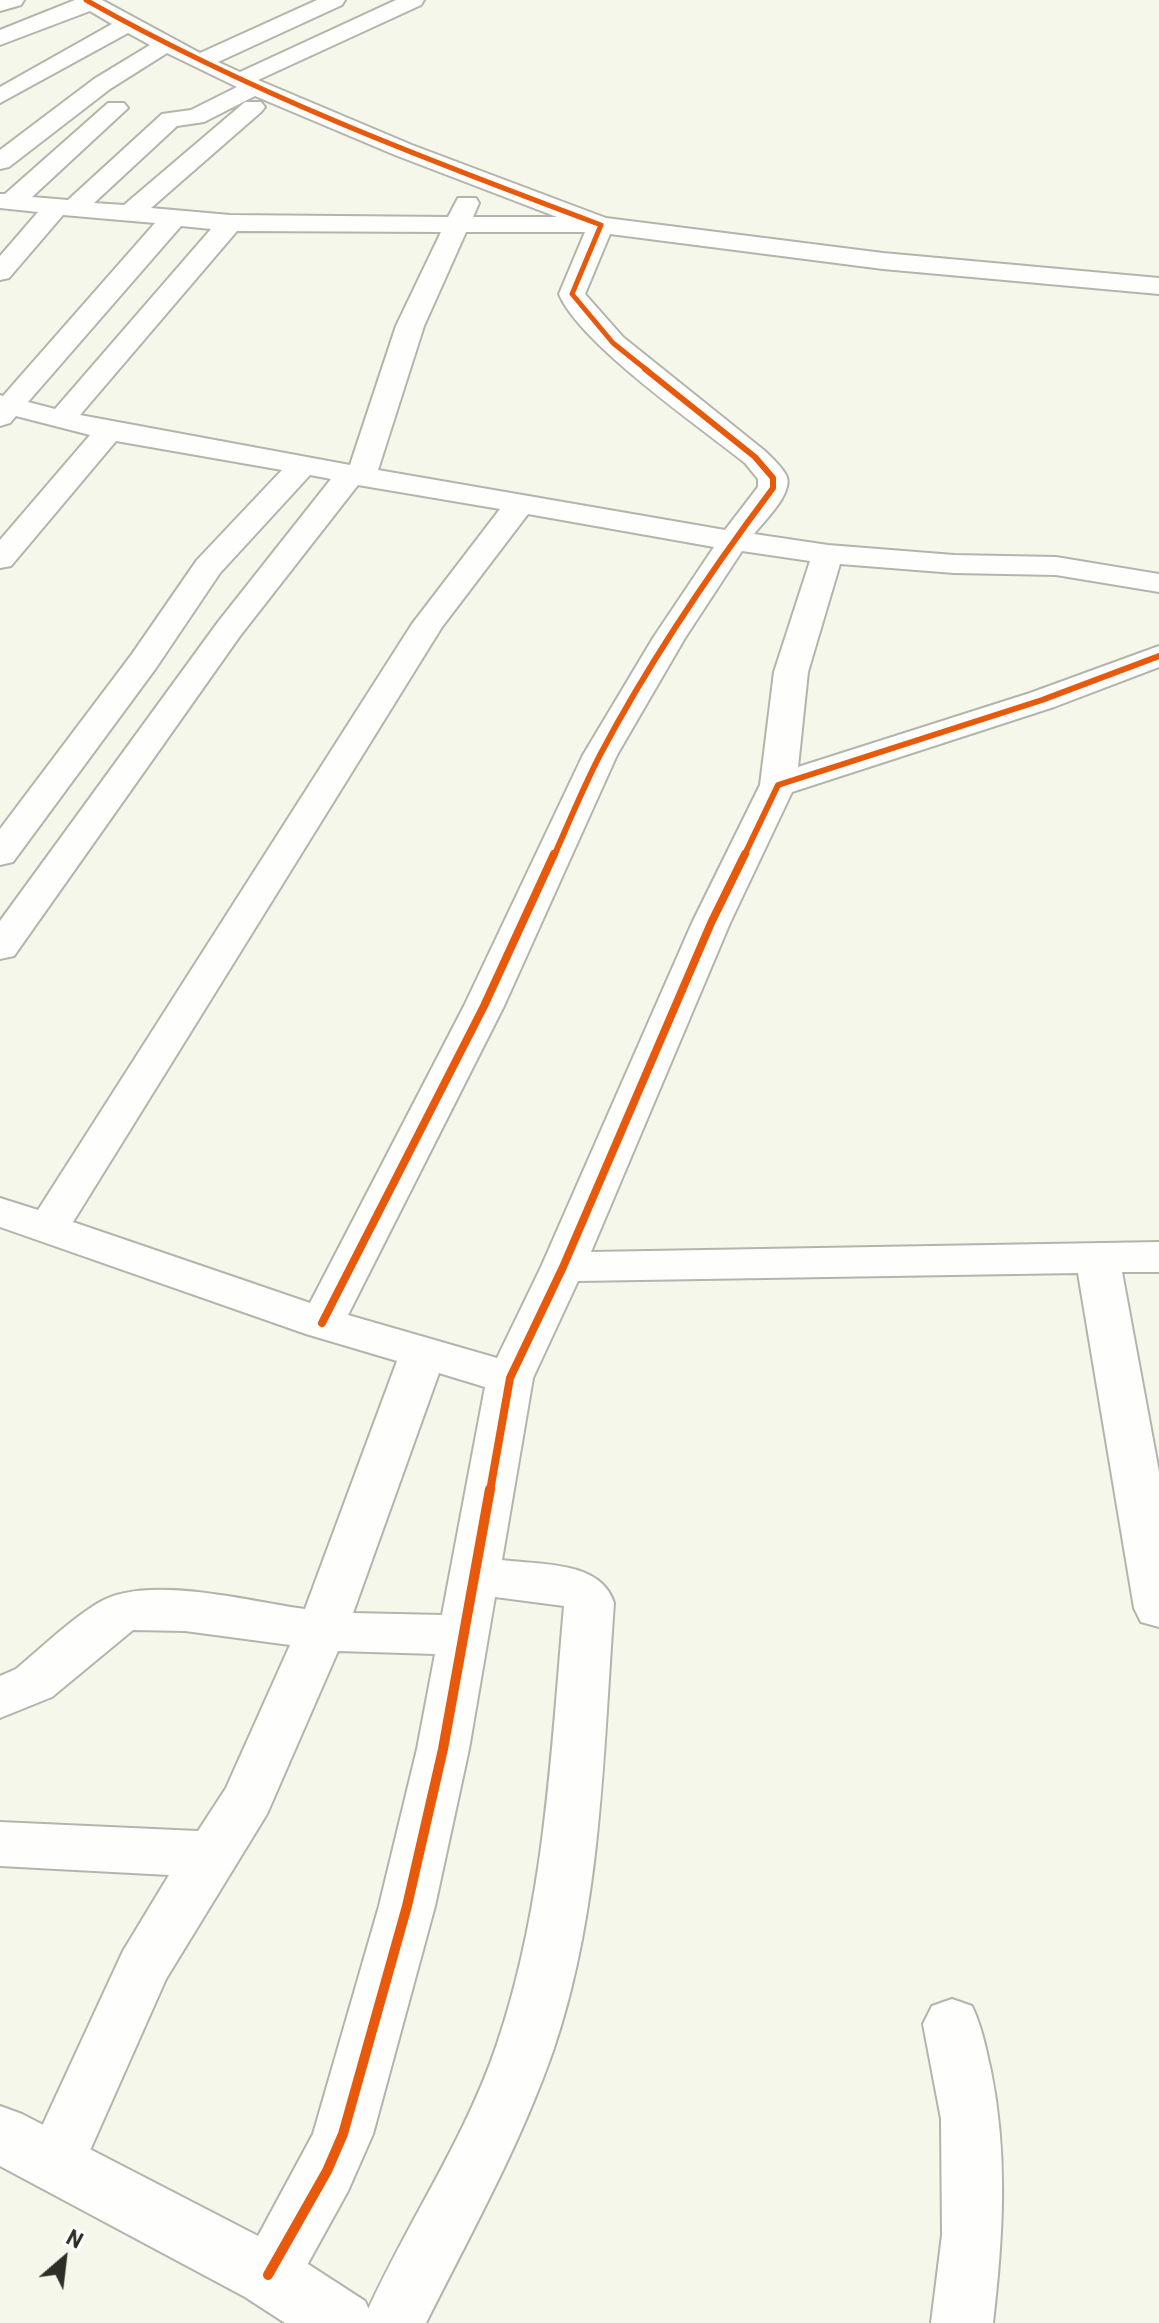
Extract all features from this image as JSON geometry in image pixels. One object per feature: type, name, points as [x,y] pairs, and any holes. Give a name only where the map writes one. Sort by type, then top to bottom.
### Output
[{"type":"street","points":[[0,5],[13,0]]},
{"type":"street","points":[[0,38],[92,4],[124,0]]},
{"type":"street","points":[[201,61],[334,0]]},
{"type":"street","points":[[0,272],[65,208],[170,119],[196,117],[413,0]]},
{"type":"street","points":[[92,4],[255,87],[481,180],[601,225]]},
{"type":"street","points":[[0,96],[128,24]]},
{"type":"street","points":[[0,162],[102,84],[167,44]]},
{"type":"street","points":[[128,215],[233,122],[255,87]]},
{"type":"street","points":[[5,202],[116,108]]},
{"type":"street","points":[[0,948],[229,629],[355,476],[410,326],[455,223],[481,180]]},
{"type":"street","points":[[5,202],[230,223],[601,225],[883,261],[1159,286]]},
{"type":"street","points":[[3,409],[173,219]]},
{"type":"street","points":[[61,420],[230,223]]},
{"type":"street","points":[[322,1323],[484,1006],[600,755],[669,638],[733,541],[773,488],[773,478],[755,457],[613,343],[575,301],[572,294],[601,225]]},
{"type":"street","points":[[3,409],[355,476],[733,541],[828,554],[954,564],[1043,565],[1159,583]]},
{"type":"street","points":[[0,559],[109,431]]},
{"type":"street","points":[[0,854],[144,661],[208,567],[302,466]]},
{"type":"street","points":[[47,1229],[428,624],[519,505]]},
{"type":"street","points":[[268,2275],[327,2171],[356,2096],[407,1906],[443,1749],[510,1378],[563,1267],[711,923],[778,785],[791,672],[828,554]]},
{"type":"street","points":[[778,785],[1042,700],[1159,656]]},
{"type":"street","points":[[1,1214],[322,1323],[510,1378]]},
{"type":"street","points":[[563,1267],[1159,1257]]},
{"type":"street","points":[[1098,1259],[1159,1608]]},
{"type":"street","points":[[55,2163],[143,1968],[211,1854],[248,1799],[322,1630],[423,1353]]},
{"type":"street","points":[[393,2323],[495,2122],[526,2045],[551,1952],[566,1853],[589,1603],[587,1596],[576,1589],[475,1575]]},
{"type":"street","points":[[0,1698],[34,1683],[117,1615],[129,1609],[158,1609],[322,1630],[464,1635]]},
{"type":"street","points":[[0,1844],[211,1854]]},
{"type":"street","points":[[952,2024],[971,2119],[973,2235],[962,2323]]},
{"type":"street","points":[[0,2134],[268,2275],[342,2323]]},
{"type":"cycle path","points":[[86,0],[147,35],[338,124],[601,225],[572,294],[575,301],[613,343],[755,457],[773,478],[773,488],[733,541],[669,638],[600,755],[484,1006],[322,1323]]},
{"type":"cycle path","points":[[268,2275],[327,2171],[343,2134],[407,1906],[443,1749],[510,1378],[563,1267],[711,923],[778,785],[1042,700],[1159,656]]}]
